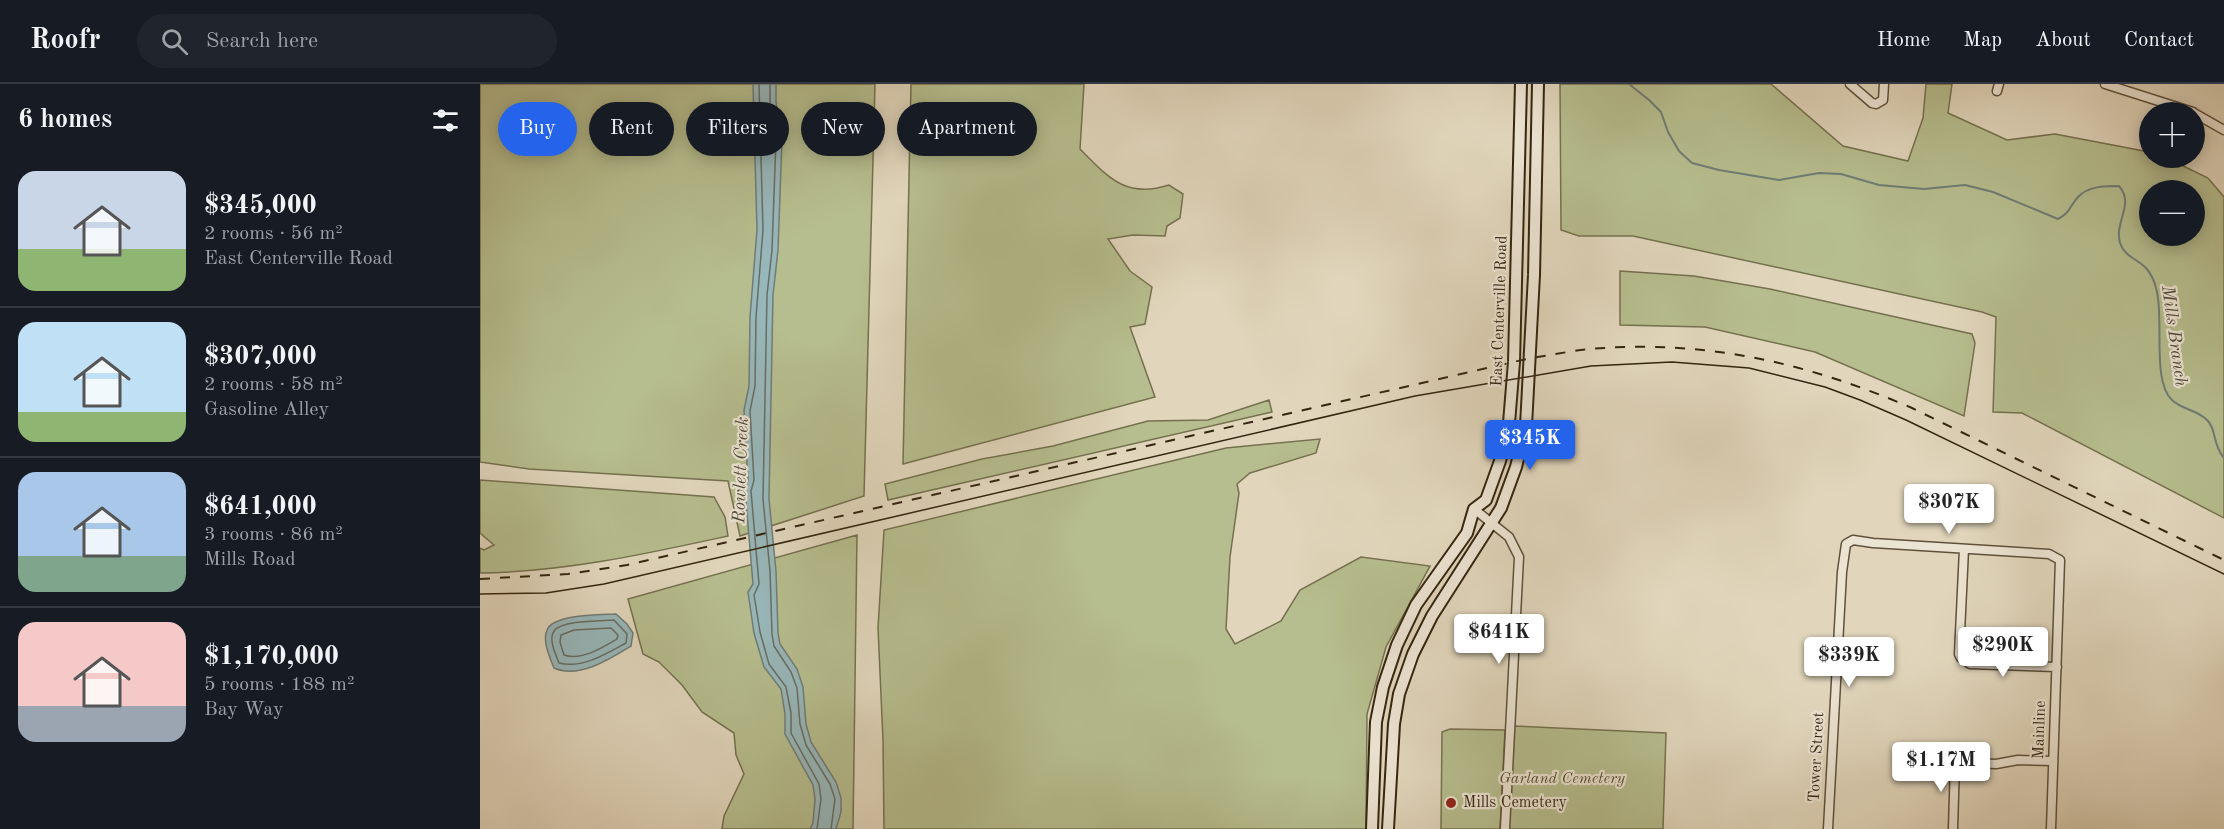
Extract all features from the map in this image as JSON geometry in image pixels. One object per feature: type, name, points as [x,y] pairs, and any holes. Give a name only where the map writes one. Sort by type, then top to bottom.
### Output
[{"type":"main road","name":"East Centerville Road","points":[[1372,829],[1372,778],[1376,722],[1383,687],[1397,645],[1416,605],[1467,533],[1474,509],[1486,500],[1509,423],[1514,378],[1521,84]]},
{"type":"main road","name":"East Centerville Road","points":[[1388,829],[1394,724],[1399,693],[1413,654],[1432,616],[1493,524],[1501,508],[1522,444],[1529,404],[1538,84]]},
{"type":"main road","points":[[1520,137],[1537,137]]},
{"type":"main road","points":[[1516,274],[1534,275]]},
{"type":"main road","points":[[1504,445],[1522,444]]},
{"type":"street","points":[[1851,84],[1872,104],[1879,104],[1883,100],[1884,84]]},
{"type":"street","points":[[2105,84],[2160,102]]},
{"type":"street","points":[[2205,119],[2224,130]]},
{"type":"street","points":[[1474,509],[1509,537],[1519,557],[1505,829]]},
{"type":"street","name":"Tower Street","points":[[1828,829],[1842,572],[1846,544],[1853,540],[1964,549]]},
{"type":"street","points":[[1964,549],[1959,654],[1961,658],[1970,664],[2057,667]]},
{"type":"street","name":"Mainline","points":[[1964,549],[2049,554],[2060,560],[2051,829]]},
{"type":"street","points":[[1953,829],[1955,762],[1996,764],[2018,760],[2053,761]]},
{"type":"green space","points":[[480,84],[875,84],[875,102],[801,102],[801,156],[873,156],[864,496],[740,536],[728,481],[529,469],[480,462]]},
{"type":"green space","points":[[911,84],[1084,84],[1080,149],[1118,183],[1140,189],[1154,189],[1169,185],[1183,194],[1180,218],[1167,226],[1165,236],[1133,235],[1108,239],[1130,271],[1152,287],[1145,324],[1130,327],[1155,397],[903,464],[909,156],[1037,156],[1037,102],[911,102]]},
{"type":"green space","points":[[1560,84],[1771,84],[1843,146],[1908,161],[1923,118],[1926,84],[1952,84],[1948,113],[2007,140],[2055,134],[2139,150],[2139,168],[2188,168],[2208,178],[2224,197],[2224,518],[2022,413],[1993,412],[1996,317],[1982,312],[1633,236],[1579,236],[1561,230]]},
{"type":"green space","points":[[1620,271],[1694,276],[1770,289],[1972,334],[1975,343],[1964,416],[1815,352],[1705,327],[1620,325]]},
{"type":"green space","points":[[1269,400],[1272,412],[888,500],[885,484],[982,459],[1053,446],[1148,421],[1208,420]]},
{"type":"green space","points":[[1320,439],[1316,453],[1250,473],[1237,484],[1239,493],[1230,557],[1226,629],[1235,644],[1281,621],[1300,590],[1361,557],[1430,566],[1386,647],[1367,714],[1366,829],[884,829],[878,628],[884,530],[1226,448]]},
{"type":"green space","points":[[480,480],[714,497],[725,517],[728,536],[574,566],[480,573],[480,548],[484,550],[494,545],[480,533]]},
{"type":"green space","points":[[857,535],[853,829],[722,829],[724,816],[744,774],[736,755],[734,733],[702,712],[682,685],[659,662],[643,654],[628,599]]},
{"type":"green space","name":"Garland Cemetery","points":[[1513,726],[1666,733],[1663,829],[1509,829]]},
{"type":"green space","points":[[1450,729],[1505,730],[1500,829],[1441,829],[1442,732]]},
{"type":"water","points":[[753,84],[776,84],[776,102],[753,102]]},
{"type":"water","points":[[755,156],[781,156],[778,250],[773,295],[769,499],[776,571],[778,633],[780,644],[797,669],[803,687],[806,724],[811,742],[836,782],[841,798],[841,812],[836,829],[810,829],[813,823],[815,799],[813,785],[785,734],[781,689],[764,667],[754,633],[748,592],[753,584],[745,490],[748,480],[744,410],[749,386],[750,317],[757,230]]},
{"type":"water","points":[[616,614],[633,633],[631,646],[604,662],[584,669],[564,671],[554,668],[545,639],[551,625],[578,616]]},
{"type":"waterway","name":"Mills Branch","points":[[1629,84],[1661,112],[1668,132],[1679,151],[1692,163],[1719,170],[1779,180],[1819,173],[1841,174],[1879,185],[1924,189],[1965,185],[1993,192],[2058,219],[2082,193],[2092,189],[2119,186],[2125,200],[2119,235],[2120,243],[2128,254],[2148,270],[2156,288],[2160,363],[2166,391],[2176,403],[2200,414],[2208,421],[2224,458]]},
{"type":"tram line","points":[[480,594],[546,593],[604,584],[1415,396],[1591,366],[1672,362],[1749,368],[1825,387],[1860,400],[2224,574]]},
{"type":"railway","points":[[480,579],[568,574],[627,565],[1531,358],[1590,349],[1633,347],[1715,351],[1755,358],[1834,378],[1873,392],[1912,408],[2224,560]]},
{"type":"place","name":"Mills Cemetery","points":[[1451,803]]},
{"type":"water label","name":"Rowlett Creek","points":[[741,470]]}]
